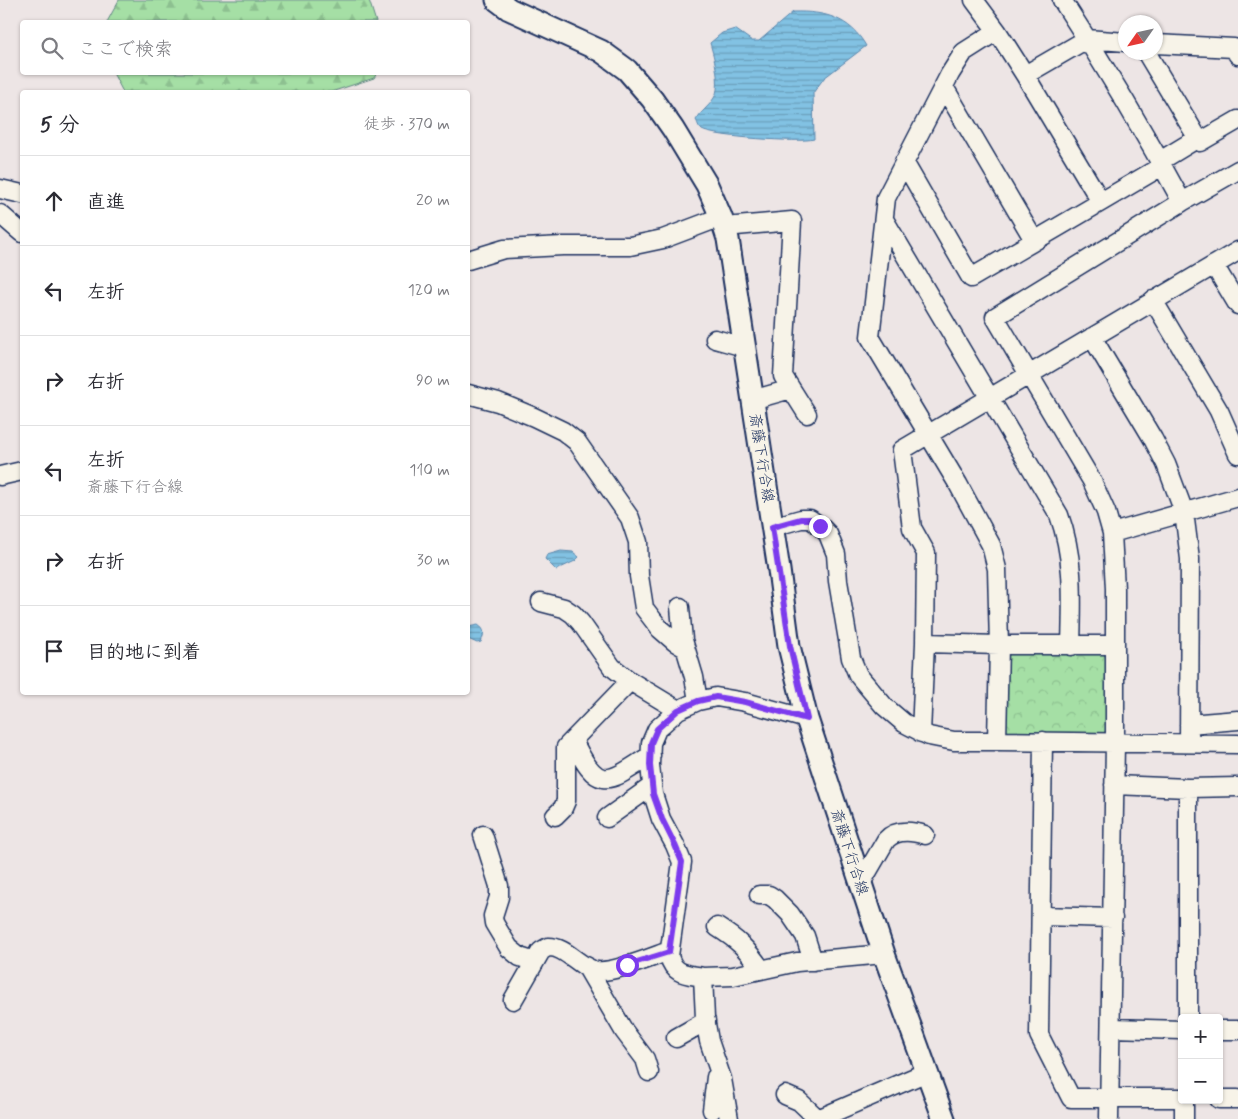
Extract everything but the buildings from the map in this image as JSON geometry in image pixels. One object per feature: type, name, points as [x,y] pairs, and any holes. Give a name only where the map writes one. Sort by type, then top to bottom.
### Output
[{"type":"main road","name":"斎藤下行合線","points":[[497,0],[509,9],[601,52],[627,70],[652,99],[673,129],[707,185],[723,222],[728,239],[790,646],[807,719],[884,954],[944,1119]]},
{"type":"street","points":[[974,0],[997,31],[1025,75],[1101,202]]},
{"type":"street","points":[[1062,0],[1161,163],[1182,202]]},
{"type":"street","points":[[997,31],[964,52],[950,74],[886,198],[885,221],[870,337],[991,545],[997,569],[999,645],[997,741]]},
{"type":"street","points":[[1025,75],[1087,39],[1118,41]]},
{"type":"street","points":[[1163,44],[1234,48],[1238,55]]},
{"type":"street","points":[[1151,60],[1200,142],[1238,120]]},
{"type":"street","points":[[944,87],[1034,240]]},
{"type":"street","points":[[904,162],[971,278],[1101,202],[1198,138]]},
{"type":"street","points":[[1109,1119],[1112,1028],[1115,742],[1115,589],[1112,533],[1106,512],[1092,481],[995,317],[1182,202],[1238,170]]},
{"type":"street","points":[[0,189],[20,194]]},
{"type":"street","points":[[0,214],[20,231]]},
{"type":"street","points":[[470,259],[504,249],[563,246],[630,246],[723,222],[792,220],[783,376],[807,414]]},
{"type":"street","points":[[885,221],[989,398],[1053,502],[1066,534],[1071,563],[1071,646]]},
{"type":"street","points":[[921,733],[926,553],[912,528],[902,450],[1238,251]]},
{"type":"street","points":[[1214,265],[1238,305]]},
{"type":"street","points":[[1153,300],[1218,411],[1238,454]]},
{"type":"street","points":[[1092,337],[1153,438],[1166,464],[1184,512],[1190,559],[1189,743]]},
{"type":"street","points":[[715,340],[744,347]]},
{"type":"street","points":[[752,400],[791,389]]},
{"type":"street","points":[[470,395],[498,402],[534,417],[562,431],[578,442],[630,518],[638,542],[639,576],[644,608],[660,628],[675,642],[685,648]]},
{"type":"street","points":[[0,476],[20,471]]},
{"type":"street","points":[[1112,533],[1238,497]]},
{"type":"street","points":[[772,527],[801,519],[810,519],[828,534],[836,554],[838,581],[851,658],[858,675],[884,706],[921,733],[943,740],[1238,744]]},
{"type":"street","points":[[541,602],[564,608],[573,614],[612,667],[630,681],[678,710]]},
{"type":"street","points":[[680,607],[683,640],[694,677],[698,701]]},
{"type":"street","points":[[925,643],[1114,645]]},
{"type":"street","points":[[555,816],[563,808],[566,800],[566,747],[630,681]]},
{"type":"street","points":[[807,719],[745,702],[716,697],[698,701],[678,710],[657,729],[651,743],[652,786],[662,819],[682,862],[669,952],[671,964],[681,973],[704,977],[734,976],[761,969],[813,961],[884,954]]},
{"type":"street","points":[[1189,724],[1238,720]]},
{"type":"street","points":[[573,740],[582,760],[592,773],[603,778],[612,778],[621,774],[651,755]]},
{"type":"street","points":[[1043,741],[1038,1035],[1071,1098],[1178,1099]]},
{"type":"street","points":[[1114,785],[1188,788],[1238,787]]},
{"type":"street","points":[[607,818],[652,786]]},
{"type":"street","points":[[1188,788],[1188,1014]]},
{"type":"street","points":[[861,883],[891,835],[912,831],[925,836]]},
{"type":"street","points":[[483,836],[499,886],[500,897],[493,916],[494,923],[508,948],[520,957],[535,962]]},
{"type":"street","points":[[759,895],[769,895],[790,914],[805,936],[813,961]]},
{"type":"street","points":[[1041,916],[1113,918]]},
{"type":"street","points":[[717,926],[736,938],[761,969]]},
{"type":"street","points":[[513,1000],[541,952],[552,947],[598,971],[606,971],[669,952]]},
{"type":"street","points":[[586,966],[624,1031],[645,1059],[650,1072]]},
{"type":"street","points":[[704,977],[709,1041],[722,1079],[730,1119]]},
{"type":"street","points":[[676,1038],[706,1021]]},
{"type":"street","points":[[1112,1028],[1178,1030]]},
{"type":"street","points":[[1223,1030],[1238,1030]]},
{"type":"street","points":[[712,1110],[717,1066]]},
{"type":"street","points":[[785,1095],[799,1101],[818,1119],[927,1072]]},
{"type":"street","points":[[1223,1099],[1238,1099]]},
{"type":"street","points":[[1183,1104],[1184,1119]]},
{"type":"green space","points":[[119,0],[369,0],[375,20],[108,20]]},
{"type":"green space","points":[[114,75],[376,75],[374,78],[337,90],[122,90]]},
{"type":"green space","points":[[1003,650],[1107,653],[1106,736],[1003,735]]},
{"type":"water","points":[[793,12],[816,13],[836,18],[860,36],[866,46],[824,78],[813,93],[814,139],[757,139],[709,133],[702,130],[696,120],[714,98],[717,86],[710,43],[722,33],[735,29],[752,41],[759,41]]},
{"type":"water","points":[[561,551],[573,552],[579,557],[575,561],[556,570],[545,559],[547,555]]},
{"type":"water","points":[[478,625],[482,629],[484,632],[481,642],[477,643],[470,640],[470,627]]},
{"type":"route","points":[[627,965],[669,952],[682,862],[662,819],[653,794],[650,765],[651,743],[657,729],[678,710],[698,701],[716,697],[745,702],[807,719],[790,646],[772,527],[801,519],[810,519],[820,526]]}]
